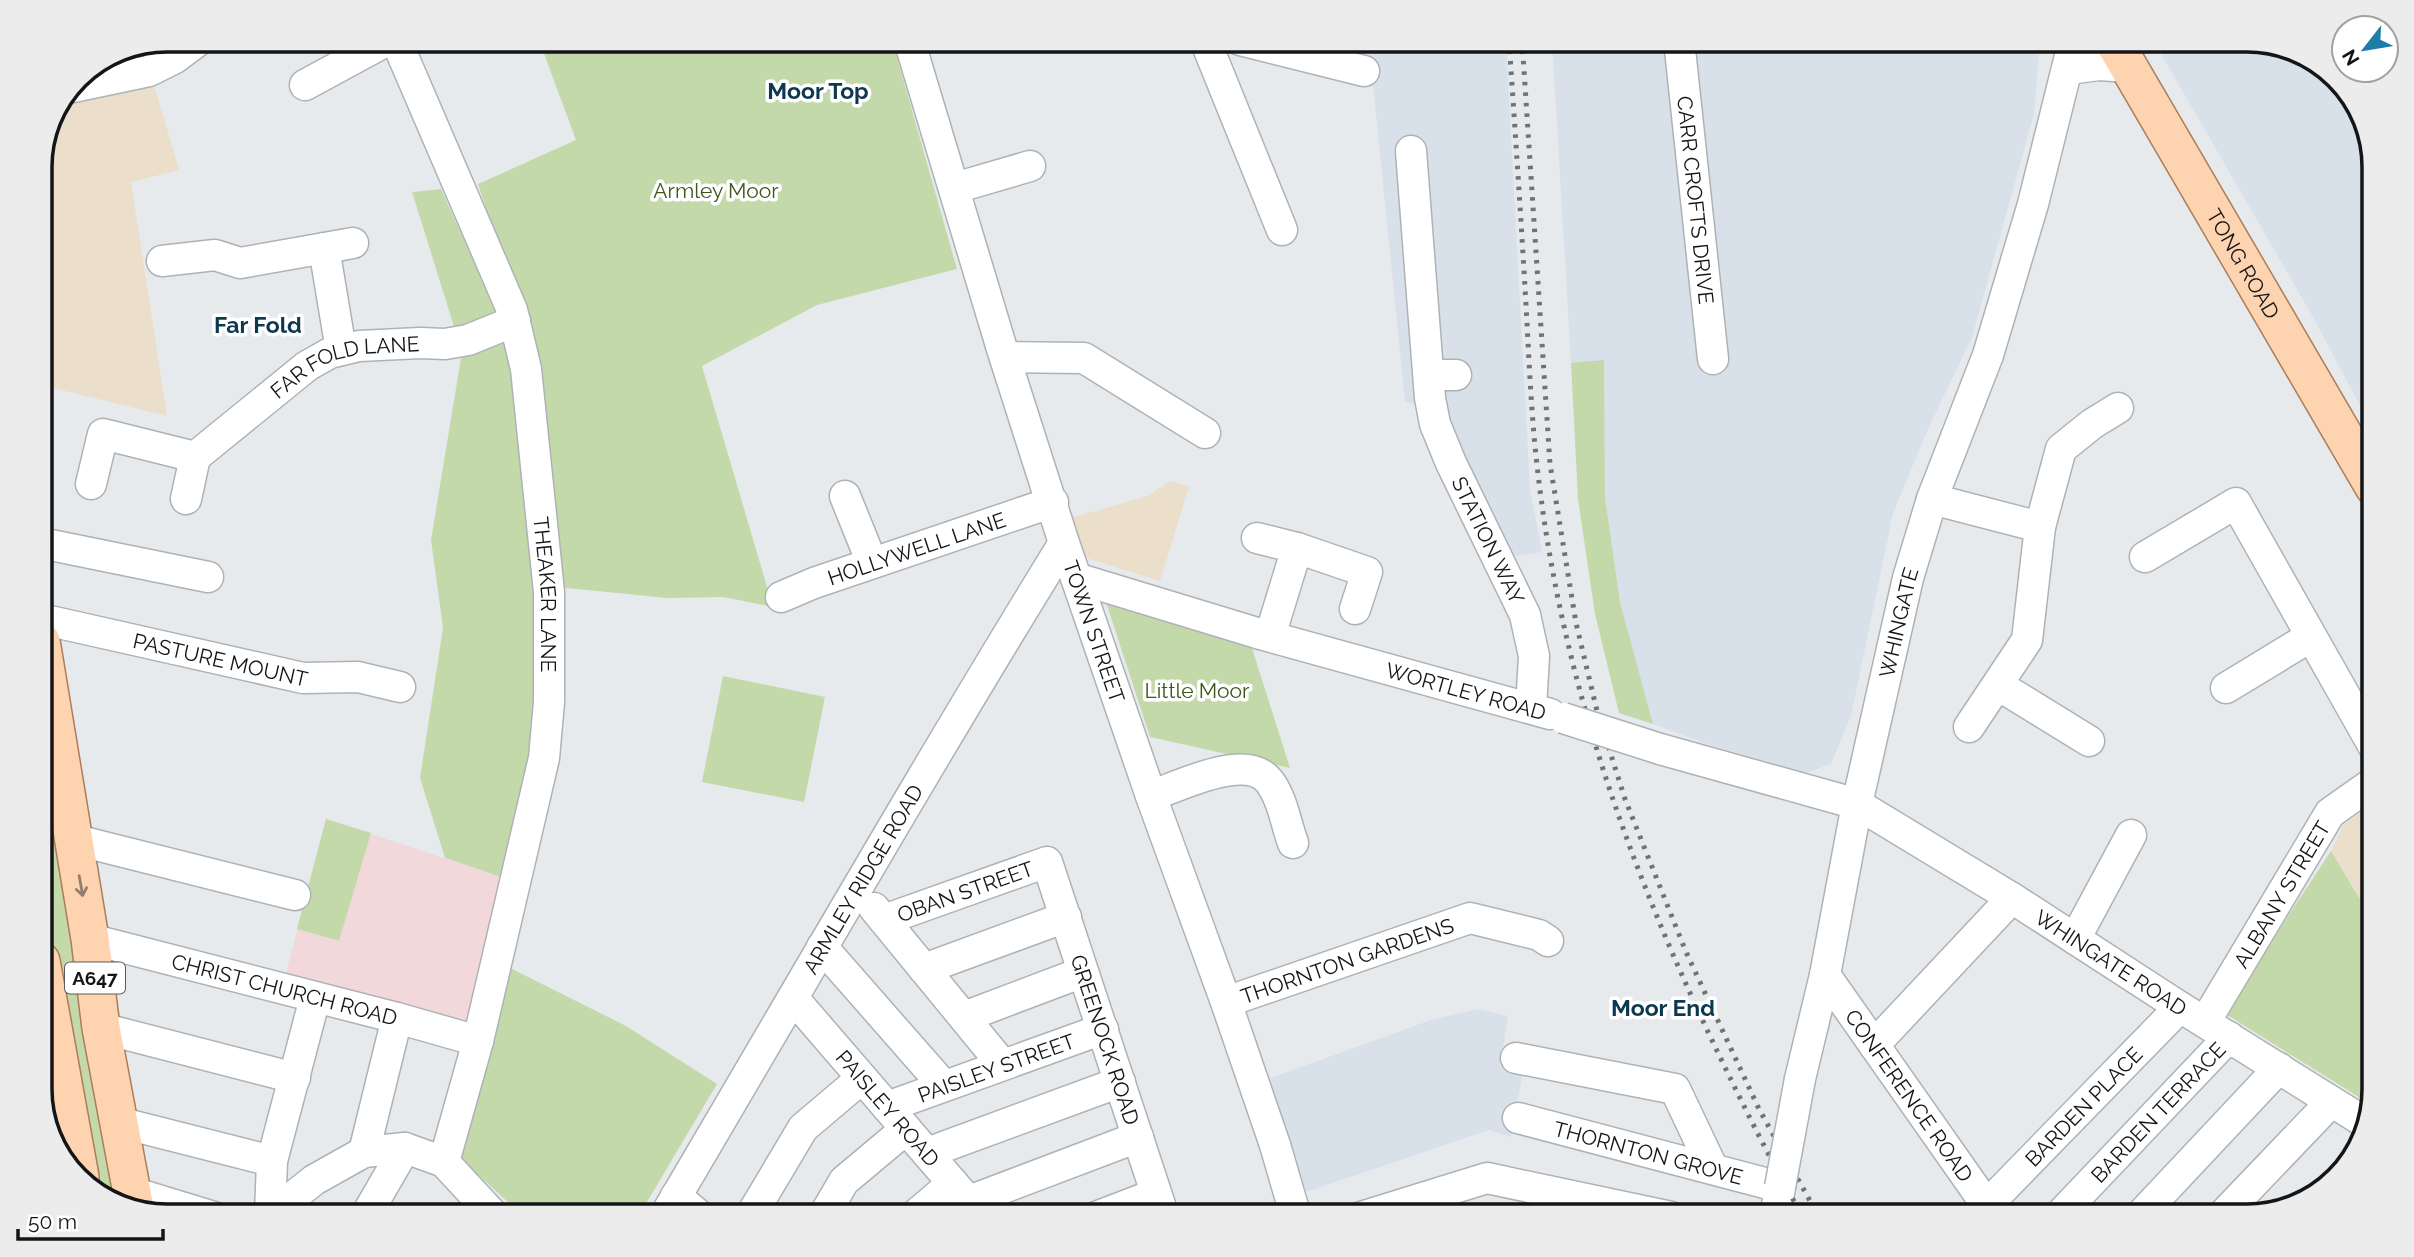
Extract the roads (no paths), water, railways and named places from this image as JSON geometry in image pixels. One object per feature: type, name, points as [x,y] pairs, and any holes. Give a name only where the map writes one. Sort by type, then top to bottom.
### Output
[{"type":"main road","name":"TONG ROAD","points":[[2121,53],[2361,465]]},
{"type":"main road","name":"A647","points":[[53,718],[90,939],[101,1028],[133,1198]]},
{"type":"main road","name":"A647","points":[[53,1027],[77,1159]]},
{"type":"street","points":[[89,84],[149,71],[183,52]]},
{"type":"street","points":[[305,85],[366,52]]},
{"type":"street","name":"THEAKER LANE","points":[[402,52],[472,213],[515,321],[526,369],[549,592],[549,702],[544,758],[478,1041],[444,1162]]},
{"type":"street","name":"TOWN STREET","points":[[913,52],[1064,542],[1275,1145],[1284,1204]]},
{"type":"street","points":[[1210,52],[1282,230]]},
{"type":"street","points":[[1288,52],[1364,71]]},
{"type":"street","name":"CARR CROFTS DRIVE","points":[[1680,52],[1713,359]]},
{"type":"street","name":"WHINGATE","points":[[1777,1204],[1857,804],[1908,578],[1932,499],[1988,355],[2033,204],[2071,52]]},
{"type":"street","points":[[2067,69],[2099,65],[2121,53]]},
{"type":"street","name":"STATION WAY","points":[[1411,151],[1442,375],[1430,398],[1435,424],[1451,463],[1525,615],[1534,656],[1531,708]]},
{"type":"street","points":[[955,188],[1030,166]]},
{"type":"street","points":[[162,261],[215,255],[240,263],[338,245],[341,350]]},
{"type":"street","name":"FAR FOLD LANE","points":[[195,457],[307,366],[330,353],[359,346],[420,342],[445,344],[468,340],[515,321]]},
{"type":"street","points":[[1005,357],[1084,358],[1205,433]]},
{"type":"street","points":[[1969,727],[2026,640],[2040,527],[2061,449],[2092,424],[2118,408]]},
{"type":"street","points":[[91,484],[103,434],[195,457],[186,499]]},
{"type":"street","points":[[845,496],[872,563]]},
{"type":"street","points":[[1932,499],[2040,527]]},
{"type":"street","name":"HOLLYWELL LANE","points":[[781,597],[1053,502]]},
{"type":"street","points":[[2144,557],[2236,502],[2362,726]]},
{"type":"street","points":[[1257,538],[1297,548],[1367,572],[1355,609]]},
{"type":"street","name":"ARMLEY RIDGE ROAD","points":[[671,1204],[950,729],[1064,542]]},
{"type":"street","points":[[53,545],[208,577]]},
{"type":"street","points":[[1270,636],[1297,548]]},
{"type":"street","name":"WORTLEY ROAD","points":[[1076,578],[1857,804]]},
{"type":"street","name":"PASTURE MOUNT","points":[[53,622],[303,677],[358,677],[400,687]]},
{"type":"street","points":[[2226,688],[2310,638]]},
{"type":"street","points":[[1998,685],[2089,741]]},
{"type":"street","points":[[1151,796],[1207,776],[1230,770],[1247,770],[1262,775],[1270,782],[1293,843]]},
{"type":"street","name":"ALBANY STREET","points":[[2205,1022],[2330,813],[2362,791]]},
{"type":"street","name":"WHINGATE ROAD","points":[[1857,804],[2012,898],[2358,1118]]},
{"type":"street","points":[[2075,939],[2131,835]]},
{"type":"street","points":[[72,839],[295,895]]},
{"type":"street","name":"GREENOCK ROAD","points":[[1047,862],[1159,1204]]},
{"type":"street","name":"OBAN STREET","points":[[884,920],[1047,862]]},
{"type":"street","points":[[857,888],[1002,1064]]},
{"type":"street","points":[[1874,1045],[2012,898]]},
{"type":"street","points":[[924,969],[1066,917]]},
{"type":"street","name":"THORNTON GARDENS","points":[[1226,1002],[1470,918],[1539,935],[1548,941]]},
{"type":"street","name":"CHRIST CHURCH ROAD","points":[[90,939],[478,1041]]},
{"type":"street","points":[[822,947],[944,1086]]},
{"type":"street","points":[[964,1017],[1083,972]]},
{"type":"street","name":"CONFERENCE ROAD","points":[[1825,975],[1986,1204]]},
{"type":"street","points":[[270,1204],[272,1161],[315,998]]},
{"type":"street","name":"PAISLEY ROAD","points":[[793,999],[968,1200]]},
{"type":"street","points":[[364,1152],[397,1018]]},
{"type":"street","name":"BARDEN PLACE","points":[[1999,1204],[2205,1022]]},
{"type":"street","name":"BARDEN TERRACE","points":[[2068,1204],[2205,1022]]},
{"type":"street","points":[[101,1028],[295,1078]]},
{"type":"street","name":"PAISLEY STREET","points":[[831,1204],[844,1181],[897,1118],[944,1086],[1103,1029]]},
{"type":"street","points":[[1516,1058],[1675,1089],[1712,1167]]},
{"type":"street","points":[[2151,1204],[2279,1068]]},
{"type":"street","points":[[758,1204],[803,1128],[862,1079]]},
{"type":"street","points":[[927,1153],[1120,1082]]},
{"type":"street","points":[[2233,1204],[2331,1102]]},
{"type":"street","name":"THORNTON GROVE","points":[[1518,1118],[1780,1187]]},
{"type":"street","points":[[118,1122],[272,1161]]},
{"type":"street","points":[[968,1200],[1138,1137]]},
{"type":"street","points":[[373,1204],[405,1149]]},
{"type":"street","points":[[284,1204],[314,1180],[364,1152],[405,1149],[444,1162],[475,1204]]},
{"type":"street","points":[[1403,1204],[1487,1178],[1610,1204]]},
{"type":"railway","points":[[1510,52],[1537,465],[1561,614],[1600,758],[1650,899],[1710,1036],[1796,1204]]},
{"type":"railway","points":[[1523,52],[1550,464],[1576,623],[1597,711],[1625,799],[1686,952],[1759,1109],[1812,1204]]},
{"type":"district","name":"Moor Top","points":[[818,90]]},
{"type":"district","name":"Far Fold","points":[[258,324]]},
{"type":"district","name":"Moor End","points":[[1663,1007]]},
{"type":"park label","name":"Armley Moor","points":[[716,190]]},
{"type":"park label","name":"Little Moor","points":[[1197,690]]}]
